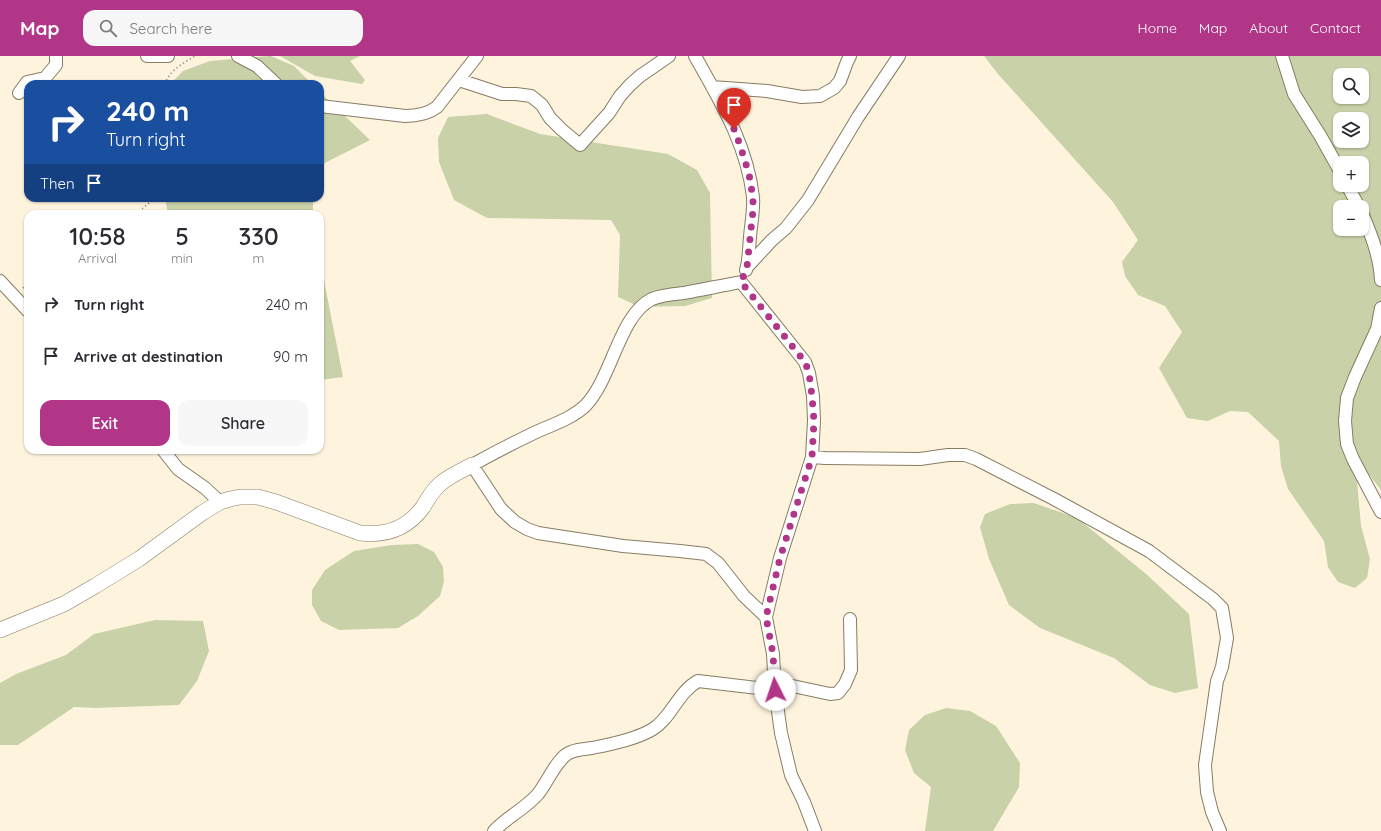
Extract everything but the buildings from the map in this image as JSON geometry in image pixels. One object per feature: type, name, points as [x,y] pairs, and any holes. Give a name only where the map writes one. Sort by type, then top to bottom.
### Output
[{"type":"street","points":[[36,80],[45,78],[56,65],[56,56]]},
{"type":"street","points":[[147,56],[168,56]]},
{"type":"street","points":[[238,56],[257,66],[272,80]]},
{"type":"street","points":[[324,107],[398,116],[413,116],[431,112],[437,107],[477,56]]},
{"type":"street","points":[[459,80],[502,94],[531,96],[542,105],[550,118],[580,146],[609,113],[620,96],[630,85],[640,76],[669,56]]},
{"type":"street","points":[[695,56],[724,106],[740,145],[749,174],[753,198],[753,210],[747,267],[741,282]]},
{"type":"street","points":[[712,87],[768,91],[802,97],[820,96],[834,88],[840,81],[850,56]]},
{"type":"street","points":[[747,267],[772,240],[786,228],[808,200],[858,117],[899,56]]},
{"type":"street","points":[[1282,56],[1294,94],[1333,158]]},
{"type":"street","points":[[19,93],[24,86]]},
{"type":"street","points":[[1369,230],[1380,270],[1381,280]]},
{"type":"street","points":[[0,281],[24,307]]},
{"type":"street","points":[[741,282],[805,362],[809,373],[814,421],[812,457],[780,558],[766,617],[773,654],[775,686],[781,733],[791,775],[804,802],[815,831]]},
{"type":"street","points":[[0,630],[64,604],[95,586],[139,559],[202,513],[220,502],[240,497],[258,497],[276,502],[360,533],[373,535],[383,533],[403,525],[418,514],[434,490],[448,478],[536,432],[560,422],[584,406],[604,379],[612,358],[632,316],[644,304],[652,299],[663,296],[741,282]]},
{"type":"street","points":[[1381,308],[1376,329],[1355,377],[1348,398],[1345,421],[1347,444],[1353,459],[1381,512]]},
{"type":"street","points":[[166,454],[178,470],[205,488],[220,502]]},
{"type":"street","points":[[812,457],[920,459],[948,455],[965,455],[971,457],[1054,499],[1149,551],[1222,608],[1227,638],[1222,667],[1217,681],[1205,765],[1207,792],[1212,812],[1220,831]]},
{"type":"street","points":[[472,465],[501,509],[520,525],[538,533],[551,536],[622,546],[706,554],[718,563],[744,596],[766,617]]},
{"type":"street","points":[[494,831],[501,823],[525,806],[537,794],[564,756],[570,752],[615,742],[643,734],[654,729],[661,723],[686,690],[698,681],[775,686],[830,694],[838,693],[845,684],[851,670],[850,619]]},
{"type":"path","points":[[167,80],[174,70],[195,56]]},
{"type":"path","points":[[141,210],[150,202]]},
{"type":"green space","points":[[271,56],[294,66],[308,80],[174,80],[183,71],[210,61]]},
{"type":"green space","points":[[280,56],[360,56],[350,61],[365,80],[362,84],[315,76]]},
{"type":"green space","points":[[984,56],[1381,56],[1381,490],[1362,465],[1356,470],[1361,526],[1370,559],[1367,578],[1355,588],[1338,582],[1328,567],[1324,541],[1288,489],[1281,466],[1279,441],[1248,412],[1230,411],[1208,421],[1187,418],[1159,368],[1182,332],[1165,306],[1138,295],[1125,276],[1122,262],[1138,240],[1113,202],[998,74]]},
{"type":"green space","points":[[324,96],[370,140],[324,163]]},
{"type":"green space","points":[[487,114],[540,134],[668,154],[697,170],[710,193],[712,298],[685,306],[640,307],[618,297],[620,235],[611,220],[487,218],[454,200],[439,162],[438,138],[448,117]]},
{"type":"green space","points":[[166,202],[313,202],[313,210],[167,210]]},
{"type":"green space","points":[[324,280],[343,377],[324,379]]},
{"type":"green space","points":[[1034,503],[1077,518],[1145,573],[1189,614],[1198,688],[1175,693],[1150,685],[1114,658],[1040,628],[1009,605],[989,559],[980,527],[985,514],[1010,504]]},
{"type":"green space","points":[[418,544],[434,552],[443,567],[444,582],[440,596],[418,616],[398,628],[339,630],[321,621],[312,605],[312,590],[325,570],[354,551],[392,545]]},
{"type":"green space","points":[[155,620],[203,621],[209,651],[197,681],[179,705],[96,708],[74,707],[18,745],[0,745],[0,683],[16,674],[66,655],[94,634]]},
{"type":"green space","points":[[946,708],[970,711],[996,726],[1020,763],[1019,787],[993,831],[925,831],[931,787],[914,773],[905,750],[909,730],[925,715]]},
{"type":"route","points":[[734,129],[749,174],[753,198],[747,267],[741,282],[805,362],[809,373],[814,421],[812,457],[780,558],[769,598],[766,617],[773,654],[775,690]]}]
